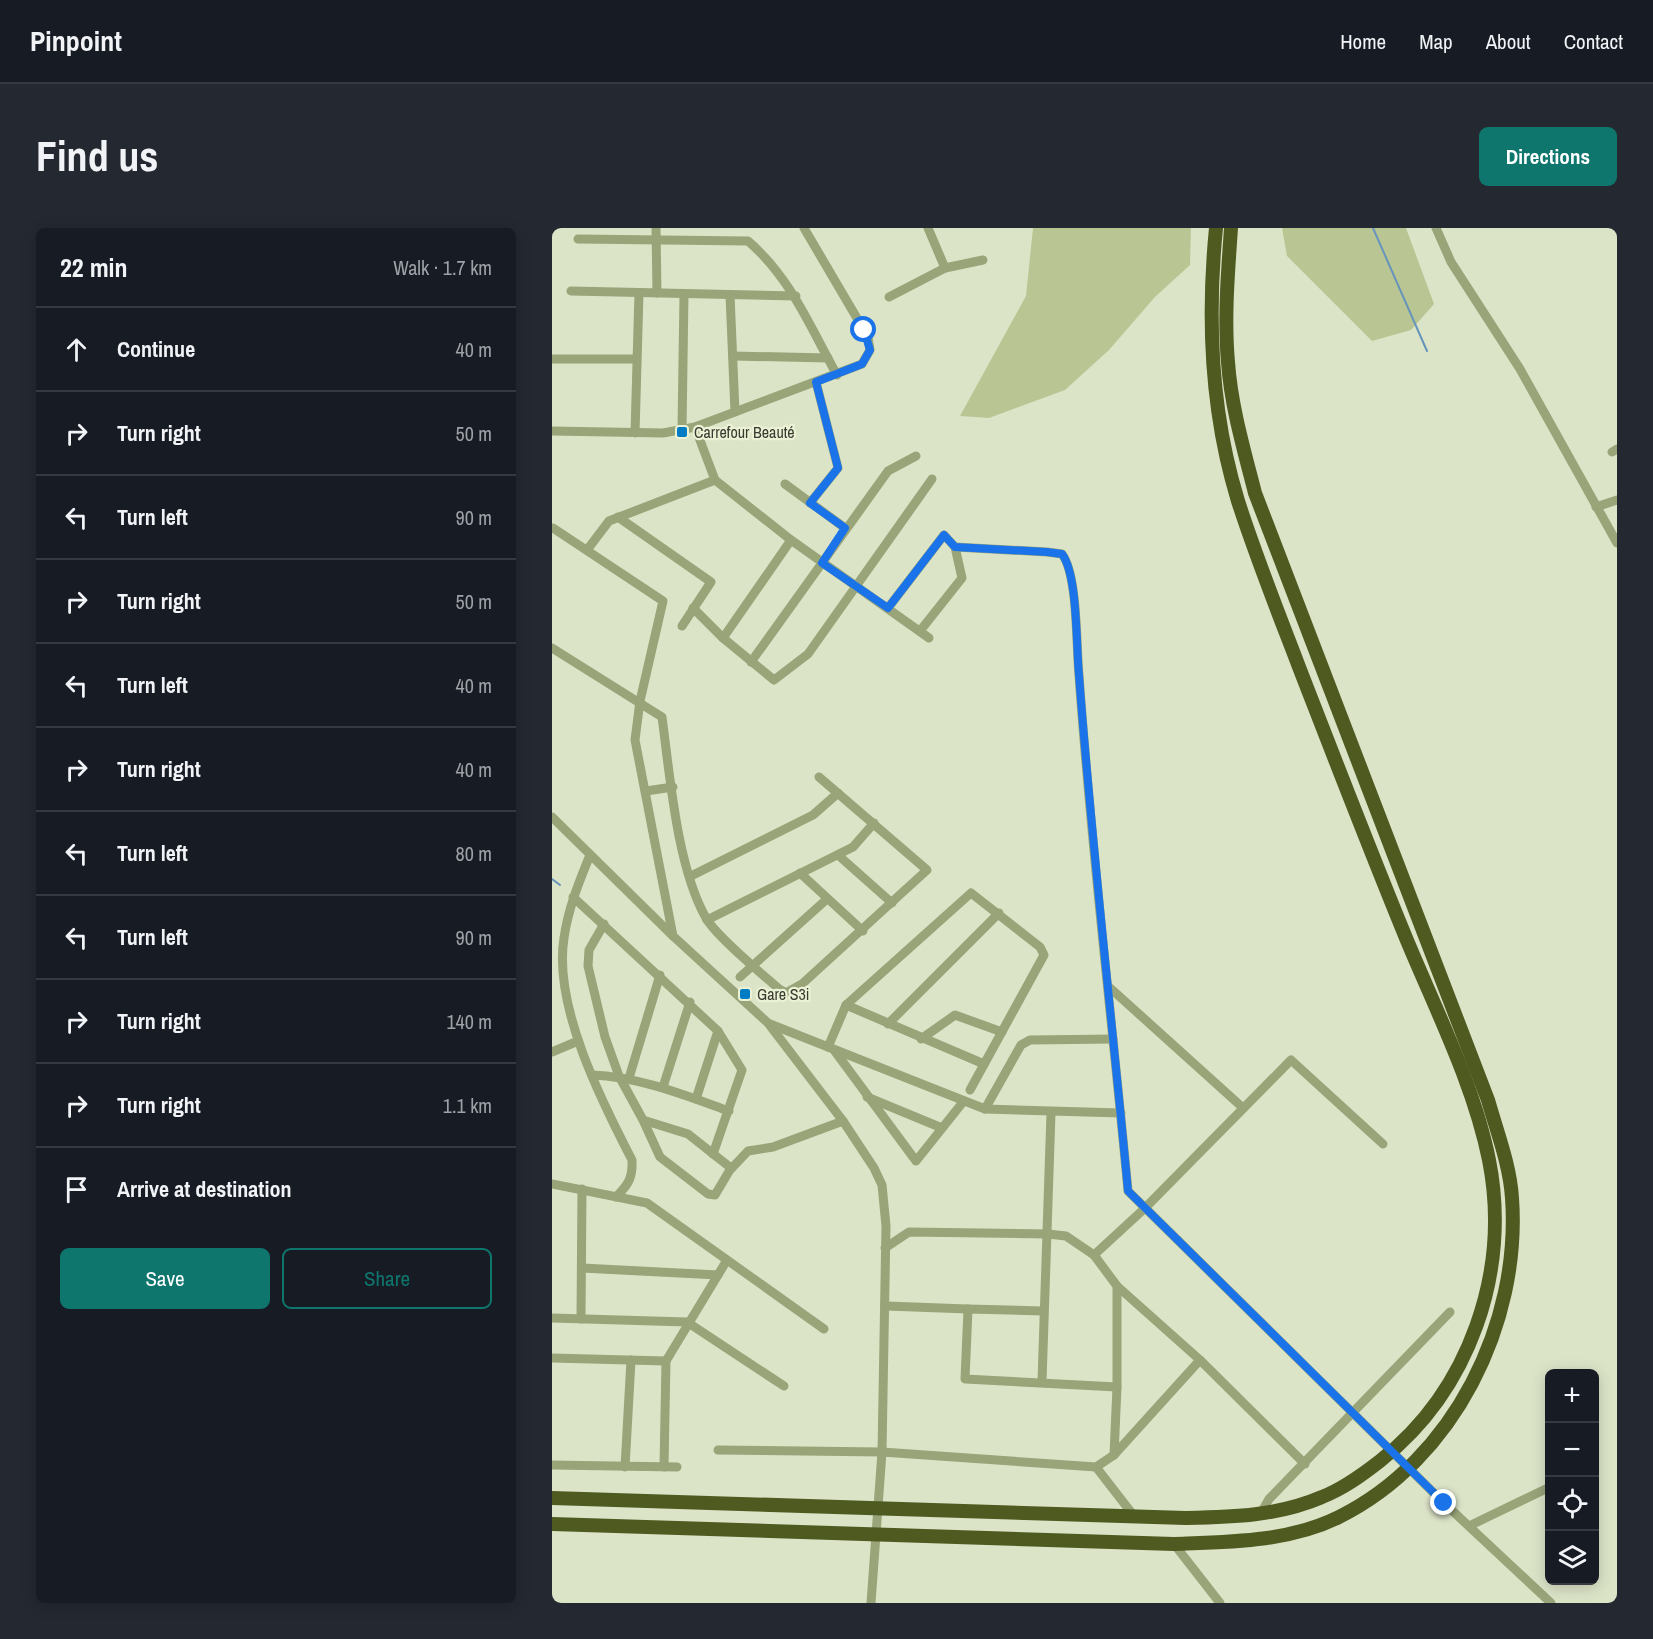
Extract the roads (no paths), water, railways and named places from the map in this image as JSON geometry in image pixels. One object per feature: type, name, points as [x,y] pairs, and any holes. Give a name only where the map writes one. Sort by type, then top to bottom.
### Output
[{"type":"highway","points":[[552,1498],[1186,1518],[1260,1515],[1324,1497],[1359,1477],[1392,1451],[1423,1420],[1449,1383],[1469,1346],[1490,1280],[1495,1243],[1494,1194],[1489,1159],[1475,1106],[1360,828],[1237,498],[1221,426],[1213,365],[1211,305],[1216,228]]},
{"type":"highway","points":[[552,1524],[1174,1544],[1243,1541],[1304,1529],[1338,1517],[1374,1496],[1407,1467],[1453,1416],[1487,1352],[1507,1282],[1513,1243],[1512,1196],[1488,1100],[1256,493],[1239,432],[1228,363],[1226,304],[1231,228]]},
{"type":"street","points":[[656,228],[657,293]]},
{"type":"street","points":[[552,431],[663,433],[695,427],[862,364],[868,356],[870,345],[804,228]]},
{"type":"street","points":[[928,228],[945,268]]},
{"type":"street","points":[[1436,228],[1451,262],[1520,369],[1617,543]]},
{"type":"street","points":[[578,239],[748,241],[778,271],[796,296],[837,375]]},
{"type":"street","points":[[889,297],[945,268],[983,260]]},
{"type":"street","points":[[571,291],[796,296]]},
{"type":"street","points":[[635,433],[639,293]]},
{"type":"street","points":[[682,429],[684,294]]},
{"type":"street","points":[[730,295],[735,412]]},
{"type":"street","points":[[734,356],[828,358]]},
{"type":"street","points":[[552,359],[636,359]]},
{"type":"street","points":[[810,503],[838,468],[816,382]]},
{"type":"street","points":[[695,427],[715,480],[790,540],[929,638]]},
{"type":"street","points":[[751,662],[888,471],[916,456]]},
{"type":"street","points":[[693,608],[723,638],[774,680],[808,654],[932,479]]},
{"type":"street","points":[[587,550],[609,521],[715,480]]},
{"type":"street","points":[[785,484],[845,528]]},
{"type":"street","points":[[1596,507],[1617,500]]},
{"type":"street","points":[[618,517],[711,582],[682,626]]},
{"type":"street","points":[[554,528],[663,601],[640,701],[635,740],[673,936]]},
{"type":"street","points":[[888,608],[944,535],[955,547],[962,578],[920,631]]},
{"type":"street","points":[[723,638],[790,540]]},
{"type":"street","points":[[955,547],[1047,552],[1062,554],[1068,562],[1074,603],[1088,790],[1110,987],[1128,1191],[1407,1467],[1551,1603]]},
{"type":"street","points":[[552,648],[640,701],[662,717],[682,847],[707,920],[778,989],[786,993],[802,984],[863,931],[927,870],[819,777]]},
{"type":"street","points":[[646,791],[673,787]]},
{"type":"street","points":[[691,876],[813,815],[838,793]]},
{"type":"street","points":[[552,817],[673,936],[768,1023],[843,1121],[874,1168],[882,1185],[886,1226],[886,1306],[882,1452],[874,1534],[871,1603]]},
{"type":"street","points":[[707,920],[853,847],[874,823]]},
{"type":"street","points":[[590,855],[573,897],[563,940],[564,980],[578,1041],[632,1160],[633,1175],[616,1197]]},
{"type":"street","points":[[838,855],[892,903]]},
{"type":"street","points":[[800,873],[863,931]]},
{"type":"street","points":[[831,1048],[846,1005],[965,896],[971,894],[999,913],[1040,947],[1044,955],[970,1090]]},
{"type":"street","points":[[573,897],[718,1030],[742,1070],[713,1154]]},
{"type":"street","points":[[740,977],[827,899]]},
{"type":"street","points":[[888,1024],[999,913]]},
{"type":"street","points":[[604,924],[589,950],[588,966],[605,1037],[660,1156],[708,1194],[715,1195],[731,1169],[748,1151],[773,1147],[843,1121]]},
{"type":"street","points":[[624,1077],[660,975]]},
{"type":"street","points":[[1110,987],[1242,1107]]},
{"type":"street","points":[[663,1087],[690,1002]]},
{"type":"street","points":[[846,1005],[984,1064]]},
{"type":"street","points":[[921,1039],[955,1015],[1002,1032]]},
{"type":"street","points":[[768,1023],[985,1109],[1051,1113],[1121,1113]]},
{"type":"street","points":[[696,1099],[718,1030]]},
{"type":"street","points":[[985,1109],[1021,1045],[1030,1040],[1113,1039]]},
{"type":"street","points":[[552,1052],[578,1041]]},
{"type":"street","points":[[831,1048],[916,1161],[963,1101]]},
{"type":"street","points":[[1094,1256],[1144,1209],[1242,1107],[1291,1060],[1383,1144]]},
{"type":"street","points":[[592,1075],[624,1077],[663,1087],[729,1111]]},
{"type":"street","points":[[867,1097],[942,1128]]},
{"type":"street","points":[[1042,1382],[1051,1113]]},
{"type":"street","points":[[643,1119],[688,1134],[731,1169]]},
{"type":"street","points":[[552,1184],[647,1203],[824,1329]]},
{"type":"street","points":[[581,1319],[582,1189]]},
{"type":"street","points":[[885,1248],[909,1232],[1065,1236],[1094,1256],[1117,1286],[1200,1360],[1305,1464]]},
{"type":"street","points":[[664,1467],[666,1361],[687,1322],[728,1260]]},
{"type":"street","points":[[582,1268],[718,1275]]},
{"type":"street","points":[[1114,1455],[1117,1286]]},
{"type":"street","points":[[886,1306],[1043,1311]]},
{"type":"street","points":[[968,1309],[965,1379],[1117,1387]]},
{"type":"street","points":[[1260,1515],[1269,1499],[1450,1312]]},
{"type":"street","points":[[552,1318],[687,1322],[784,1386]]},
{"type":"street","points":[[552,1358],[666,1361]]},
{"type":"street","points":[[625,1467],[631,1360]]},
{"type":"street","points":[[718,1450],[882,1452],[1096,1467],[1114,1455],[1200,1360]]},
{"type":"street","points":[[552,1465],[677,1467]]},
{"type":"street","points":[[1096,1467],[1134,1516]]},
{"type":"street","points":[[1468,1526],[1545,1489]]},
{"type":"street","points":[[1174,1544],[1220,1603]]},
{"type":"waterway","points":[[1373,228],[1427,351]]},
{"type":"waterway","points":[[552,879],[560,885]]},
{"type":"place","name":"Carrefour Beauté","points":[[682,432]]},
{"type":"place","name":"Gare S3i","points":[[745,994]]}]
